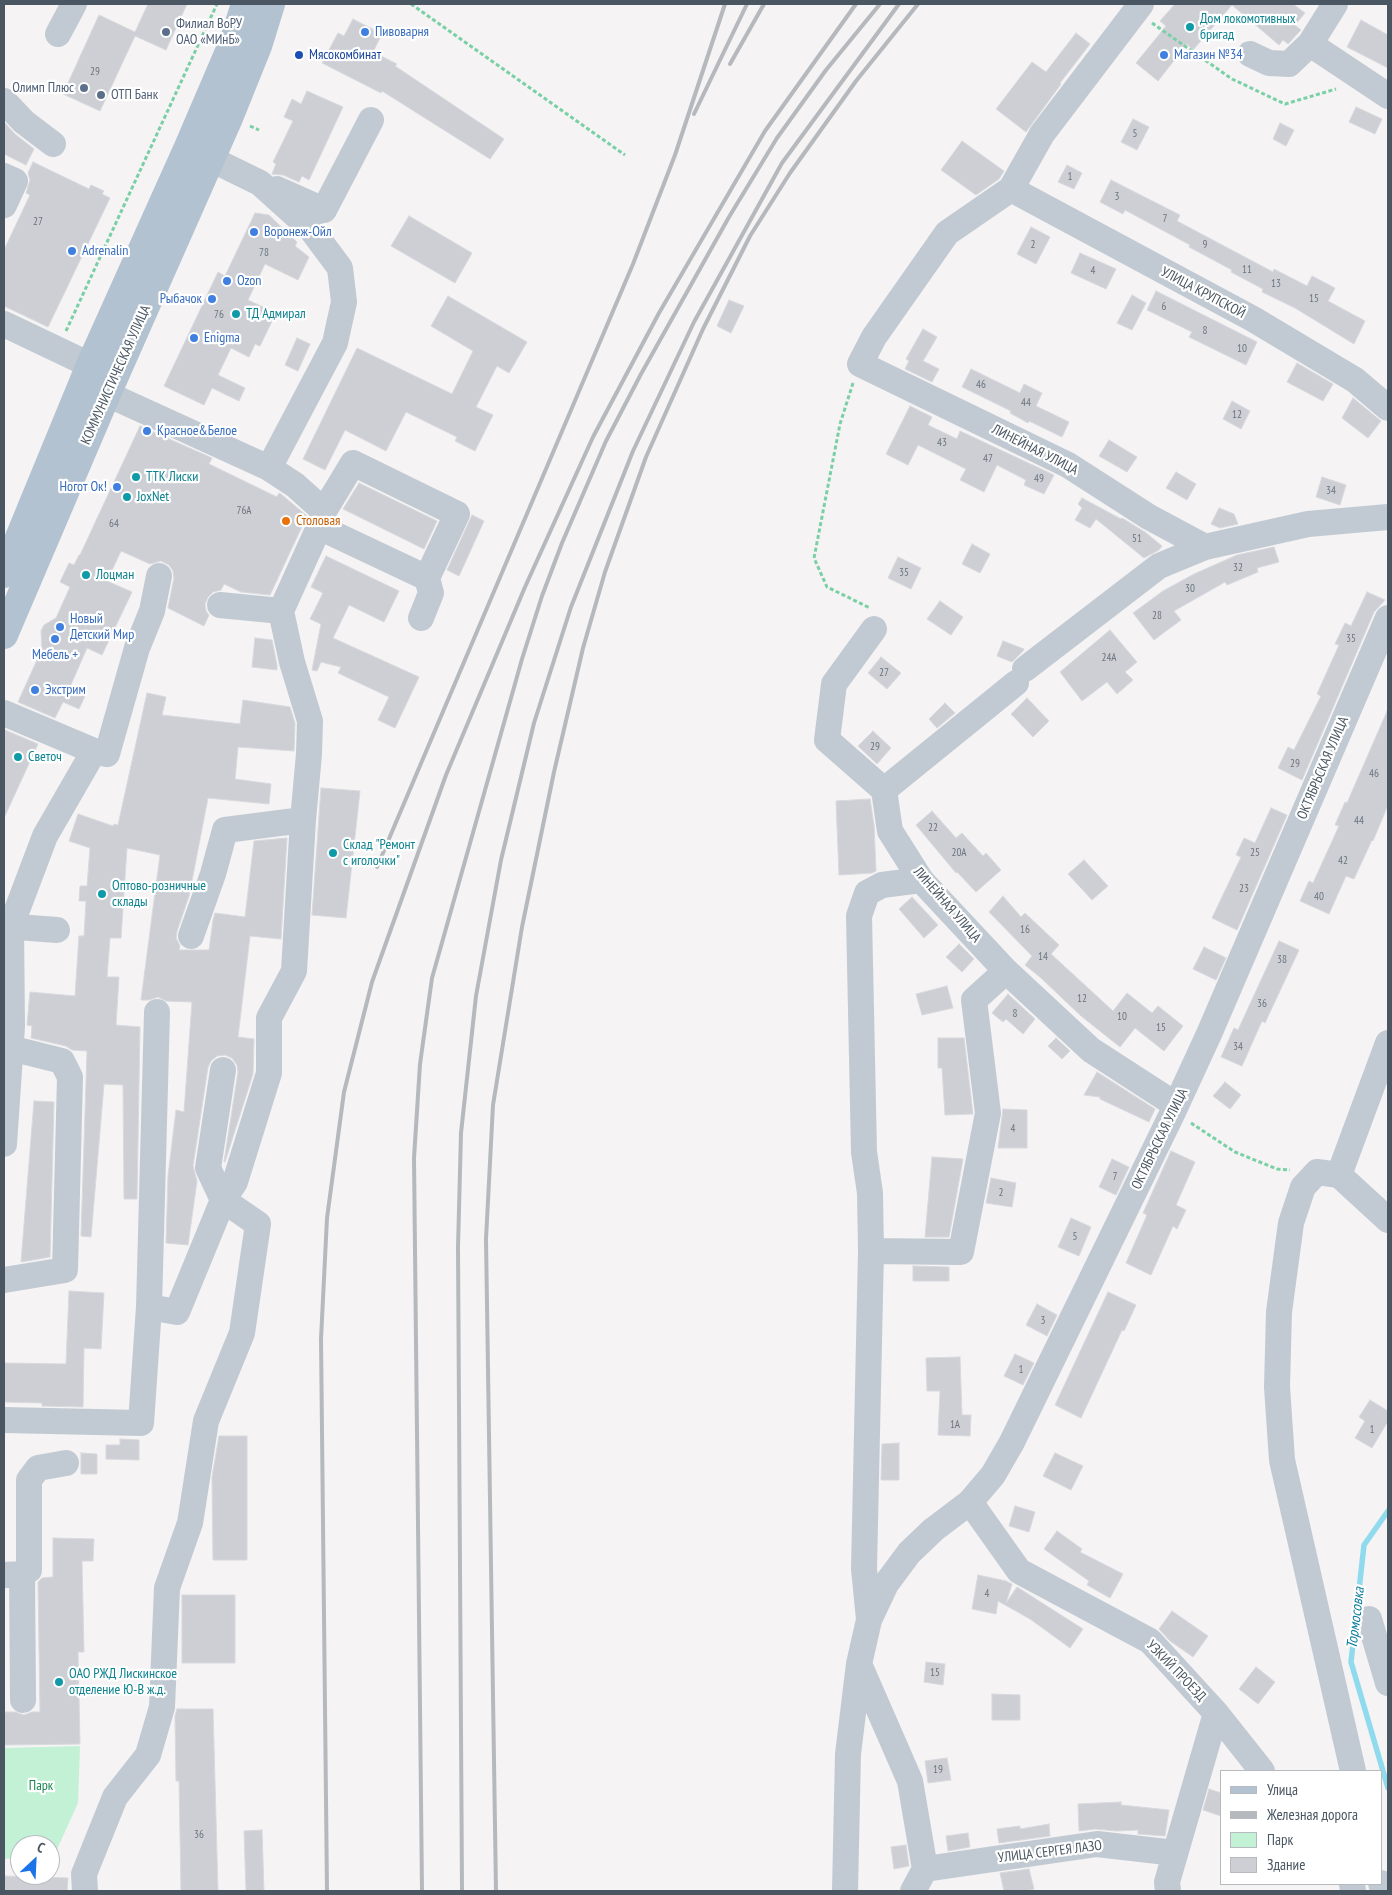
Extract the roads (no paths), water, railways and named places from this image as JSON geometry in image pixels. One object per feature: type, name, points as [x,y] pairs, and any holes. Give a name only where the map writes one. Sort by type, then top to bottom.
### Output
[{"type":"main road","name":"КОММУНИСТИЧЕСКАЯ УЛИЦА","points":[[4,574],[90,365],[233,42],[245,4]]},
{"type":"main road","name":"КОММУНИСТИЧЕСКАЯ УЛИЦА","points":[[4,635],[107,394],[211,159],[258,46],[270,4]]},
{"type":"street","points":[[58,34],[74,4]]},
{"type":"street","points":[[1011,189],[1042,134],[1141,4]]},
{"type":"street","points":[[1250,54],[1270,63],[1290,64],[1310,44],[1335,4]]},
{"type":"street","points":[[1310,44],[1388,96]]},
{"type":"street","points":[[4,102],[24,122],[54,144]]},
{"type":"street","points":[[211,159],[260,183],[290,194],[324,210],[371,120]]},
{"type":"street","points":[[4,176],[15,181],[4,205]]},
{"type":"street","points":[[260,183],[311,229],[340,268],[344,302],[335,343],[269,468]]},
{"type":"street","name":"ЛИНЕЙНАЯ УЛИЦА","points":[[1011,189],[947,234],[874,337],[860,364],[1068,466],[1150,517],[1205,547]]},
{"type":"street","name":"УЛИЦА КРУПСКОЙ","points":[[1011,189],[1253,319],[1355,380],[1388,408]]},
{"type":"street","points":[[4,324],[90,365]]},
{"type":"street","points":[[107,394],[269,468],[295,485],[322,519],[427,578]]},
{"type":"street","points":[[149,1307],[177,1312],[223,1200],[236,1182],[269,1073],[269,1018],[294,971],[302,820],[309,754],[310,721],[292,662],[281,611],[322,519],[353,463],[457,514],[427,578],[431,593],[421,618]]},
{"type":"street","points":[[874,619],[834,684],[827,740],[884,790],[1020,676],[1159,566],[1205,547],[1308,524],[1388,517]]},
{"type":"street","points":[[4,713],[94,751],[107,754],[137,648],[152,611],[159,576]]},
{"type":"street","points":[[220,606],[281,611]]},
{"type":"street","name":"ОКТЯБРЬСКАЯ УЛИЦА","points":[[869,1620],[886,1584],[909,1553],[933,1530],[970,1502],[993,1475],[1012,1442],[1175,1109],[1388,618]]},
{"type":"street","points":[[4,1144],[10,1048],[8,926],[45,836],[94,751]]},
{"type":"street","name":"ЛИНЕЙНАЯ УЛИЦА","points":[[884,790],[890,830],[921,880],[1006,971],[1092,1050],[1175,1109]]},
{"type":"street","points":[[192,936],[213,874],[225,830],[302,820]]},
{"type":"street","points":[[845,1891],[848,1754],[859,1664],[869,1620],[864,1569],[871,1251],[870,1193],[864,1152],[859,916],[867,893],[882,885],[921,880]]},
{"type":"street","points":[[8,926],[56,930]]},
{"type":"street","points":[[871,1251],[961,1252],[988,1113],[974,1000],[1006,971]]},
{"type":"street","points":[[4,1420],[141,1423],[149,1307],[157,1012]]},
{"type":"street","points":[[1353,1770],[1282,1460],[1277,1387],[1279,1312],[1291,1223],[1303,1186],[1328,1173],[1388,1043]]},
{"type":"street","points":[[4,1280],[65,1270],[70,1077],[62,1061],[10,1048]]},
{"type":"street","points":[[84,1891],[84,1874],[115,1797],[148,1755],[162,1707],[168,1588],[190,1523],[206,1421],[242,1332],[258,1224],[223,1200],[208,1168],[223,1070]]},
{"type":"street","points":[[1328,1173],[1388,1220]]},
{"type":"street","points":[[23,1700],[13,1575],[29,1570],[30,1480],[38,1468],[66,1463]]},
{"type":"street","name":"УЗКИЙ ПРОЕЗД","points":[[970,1502],[1019,1571],[1150,1642],[1216,1713],[1167,1882],[1168,1891]]},
{"type":"street","points":[[1369,1619],[1388,1683]]},
{"type":"street","name":"УЛИЦА СЕРГЕЯ ЛАЗО","points":[[859,1664],[910,1781],[919,1880],[1098,1844],[1175,1853]]},
{"type":"street","points":[[1216,1713],[1261,1770]]},
{"type":"waterway","name":"Тормосовка","points":[[1388,1511],[1364,1545],[1351,1662],[1388,1788]]},
{"type":"railway","points":[[377,867],[633,264],[675,155],[725,4]]},
{"type":"railway","points":[[694,114],[747,4]]},
{"type":"railway","points":[[730,64],[764,4]]},
{"type":"railway","points":[[327,1891],[321,1339],[327,1218],[344,1092],[372,982],[446,775],[525,587],[593,437],[659,313],[765,131],[856,4]]},
{"type":"railway","points":[[422,1891],[414,1158],[420,1064],[432,978],[522,659],[542,596],[562,543],[606,441],[641,374],[729,217],[777,138],[826,70],[880,4]]},
{"type":"railway","points":[[462,1891],[458,1247],[461,1133],[476,996],[501,860],[534,723],[571,607],[633,451],[694,322],[782,163],[899,4]]},
{"type":"railway","points":[[496,1891],[486,1239],[493,1105],[522,927],[554,772],[583,648],[605,572],[646,457],[703,329],[750,236],[790,173],[856,81],[918,4]]},
{"type":"place","name":"Дом локомотивных бригад","points":[[1190,27]]},
{"type":"place","name":"Филиал ВоРУ ОАО «МИнБ»","points":[[166,32]]},
{"type":"place","name":"Пивоварня","points":[[365,32]]},
{"type":"place","name":"Мясокомбинат","points":[[299,55]]},
{"type":"place","name":"Магазин №34","points":[[1164,55]]},
{"type":"place","name":"Олимп Плюс","points":[[84,88]]},
{"type":"place","name":"ОТП Банк","points":[[101,95]]},
{"type":"place","name":"Воронеж-Ойл","points":[[254,232]]},
{"type":"place","name":"Adrenalin","points":[[72,251]]},
{"type":"place","name":"Ozon","points":[[227,281]]},
{"type":"place","name":"Рыбачок","points":[[212,299]]},
{"type":"place","name":"ТД Адмирал","points":[[236,314]]},
{"type":"place","name":"Enigma","points":[[194,338]]},
{"type":"place","name":"Красное&Белое","points":[[147,431]]},
{"type":"place","name":"ТТК Лиски","points":[[136,477]]},
{"type":"place","name":"Ногот Ок!","points":[[117,487]]},
{"type":"place","name":"JoxNet","points":[[127,497]]},
{"type":"place","name":"Столовая","points":[[286,521]]},
{"type":"place","name":"Лоцман","points":[[86,575]]},
{"type":"place","name":"Новый Детский Мир","points":[[60,627]]},
{"type":"place","name":"Мебель +","points":[[55,639]]},
{"type":"place","name":"Экстрим","points":[[35,690]]},
{"type":"place","name":"Светоч","points":[[18,757]]},
{"type":"place","name":"Склад \"Ремонт с иголочки\"","points":[[333,853]]},
{"type":"place","name":"Оптово-розничные склады","points":[[102,894]]},
{"type":"place","name":"ОАО РЖД Лискинское отделение Ю-В ж.д.","points":[[59,1682]]},
{"type":"park label","name":"Парк","points":[[41,1786]]}]
